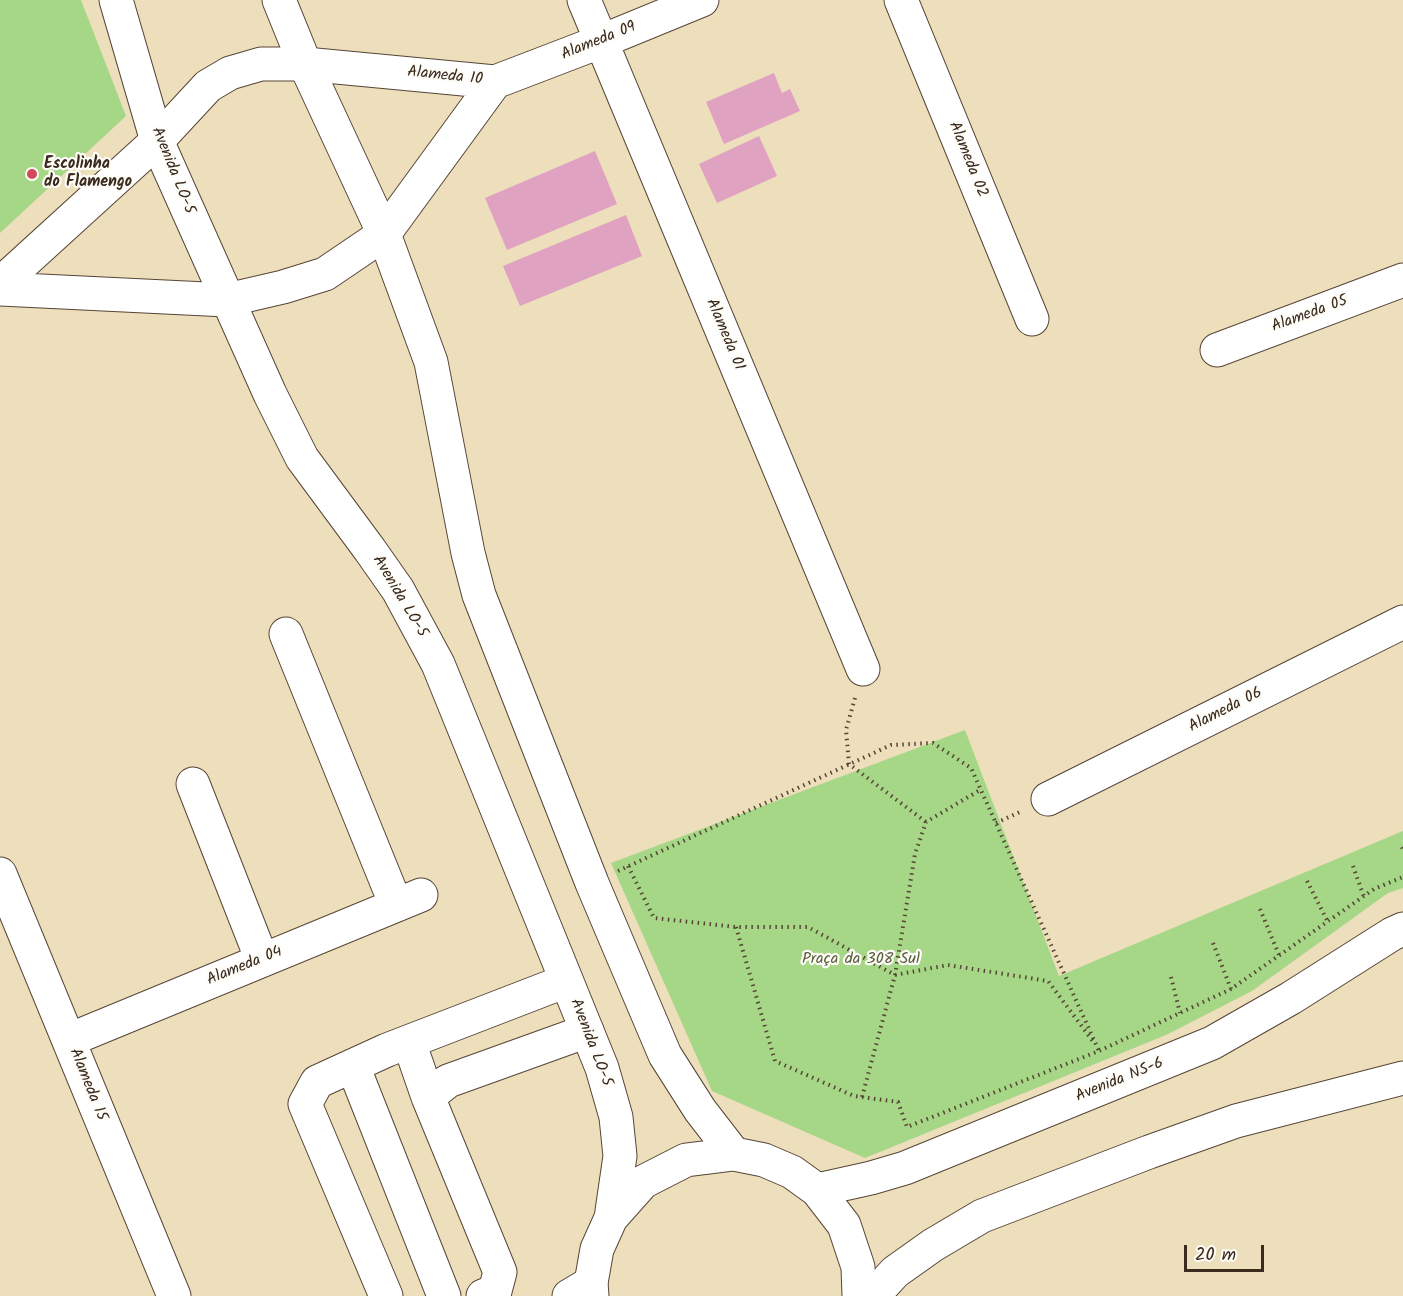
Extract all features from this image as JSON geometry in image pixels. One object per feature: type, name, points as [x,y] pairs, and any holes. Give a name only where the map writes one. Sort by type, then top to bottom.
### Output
[{"type":"street","name":"Avenida LO-5","points":[[116,0],[157,141],[270,394],[302,458],[398,590],[438,664],[602,1068],[616,1116],[620,1156],[611,1218]]},
{"type":"street","points":[[279,0],[305,64],[384,234],[431,362],[468,554],[479,595],[592,883],[666,1055],[700,1110],[734,1154]]},
{"type":"street","name":"Alameda 01","points":[[584,0],[863,669]]},
{"type":"street","name":"Alameda 09","points":[[495,82],[702,0]]},
{"type":"street","name":"Alameda 02","points":[[902,0],[1032,319]]},
{"type":"street","name":"Alameda 10","points":[[0,284],[157,141],[208,86],[230,73],[261,63],[305,64],[495,82]]},
{"type":"street","name":"Alameda 10","points":[[0,288],[227,300],[325,274],[384,234],[495,82]]},
{"type":"street","name":"Alameda 05","points":[[1217,350],[1403,280]]},
{"type":"street","name":"Alameda 06","points":[[1048,799],[1403,622]]},
{"type":"street","name":"Alameda 04","points":[[69,1040],[409,900],[286,634]]},
{"type":"street","points":[[193,784],[262,960]]},
{"type":"street","name":"Alameda 15","points":[[0,874],[174,1296]]},
{"type":"street","name":"Avenida NS-6","points":[[817,1190],[905,1168],[1212,1043],[1291,998],[1403,929]]},
{"type":"street","points":[[386,1296],[304,1104],[317,1082],[409,1042],[566,981]]},
{"type":"street","points":[[428,1097],[448,1081],[586,1031]]},
{"type":"street","points":[[409,1042],[428,1097],[500,1272],[495,1292],[483,1296]]},
{"type":"street","points":[[353,1066],[444,1296]]},
{"type":"street","points":[[873,1296],[895,1272],[933,1245],[982,1216],[1236,1121],[1403,1078]]},
{"type":"street","points":[[584,1292],[597,1249],[611,1218],[643,1182],[686,1160],[734,1154],[764,1160],[792,1172],[817,1190],[844,1225],[858,1267],[859,1296]]},
{"type":"path","points":[[863,669],[846,730],[849,764],[926,822]]},
{"type":"path","points":[[592,883],[891,745],[933,744],[971,768],[1100,1051]]},
{"type":"path","points":[[862,1097],[894,975],[915,854],[926,822],[981,790]]},
{"type":"path","points":[[628,866],[654,918],[736,927],[808,927],[894,975],[948,965],[1047,981],[1100,1051]]},
{"type":"path","points":[[1353,866],[1364,897]]},
{"type":"path","points":[[736,927],[775,1061],[854,1096],[898,1102],[907,1127],[1100,1051],[1231,988],[1374,890],[1403,877]]},
{"type":"path","points":[[1307,881],[1328,922]]},
{"type":"path","points":[[1260,909],[1279,955]]},
{"type":"path","points":[[1214,943],[1231,988]]},
{"type":"path","points":[[1171,977],[1179,1013]]},
{"type":"green space","name":"Escolinha do Flamengo","points":[[0,0],[81,0],[126,116],[0,233]]},
{"type":"green space","name":"Praça da 308 Sul","points":[[965,730],[1059,976],[1403,831],[1403,888],[1388,893],[1252,991],[1166,1035],[865,1158],[712,1091],[611,863]]},
{"type":"building","points":[[774,73],[782,93],[790,89],[800,111],[724,144],[706,102]]},
{"type":"building","points":[[759,136],[777,176],[717,203],[699,164]]},
{"type":"building","points":[[595,151],[617,204],[507,250],[485,198]]},
{"type":"building","points":[[626,215],[642,256],[520,306],[503,266]]},
{"type":"place","name":"Escolinha do Flamengo","points":[[32,174]]}]
